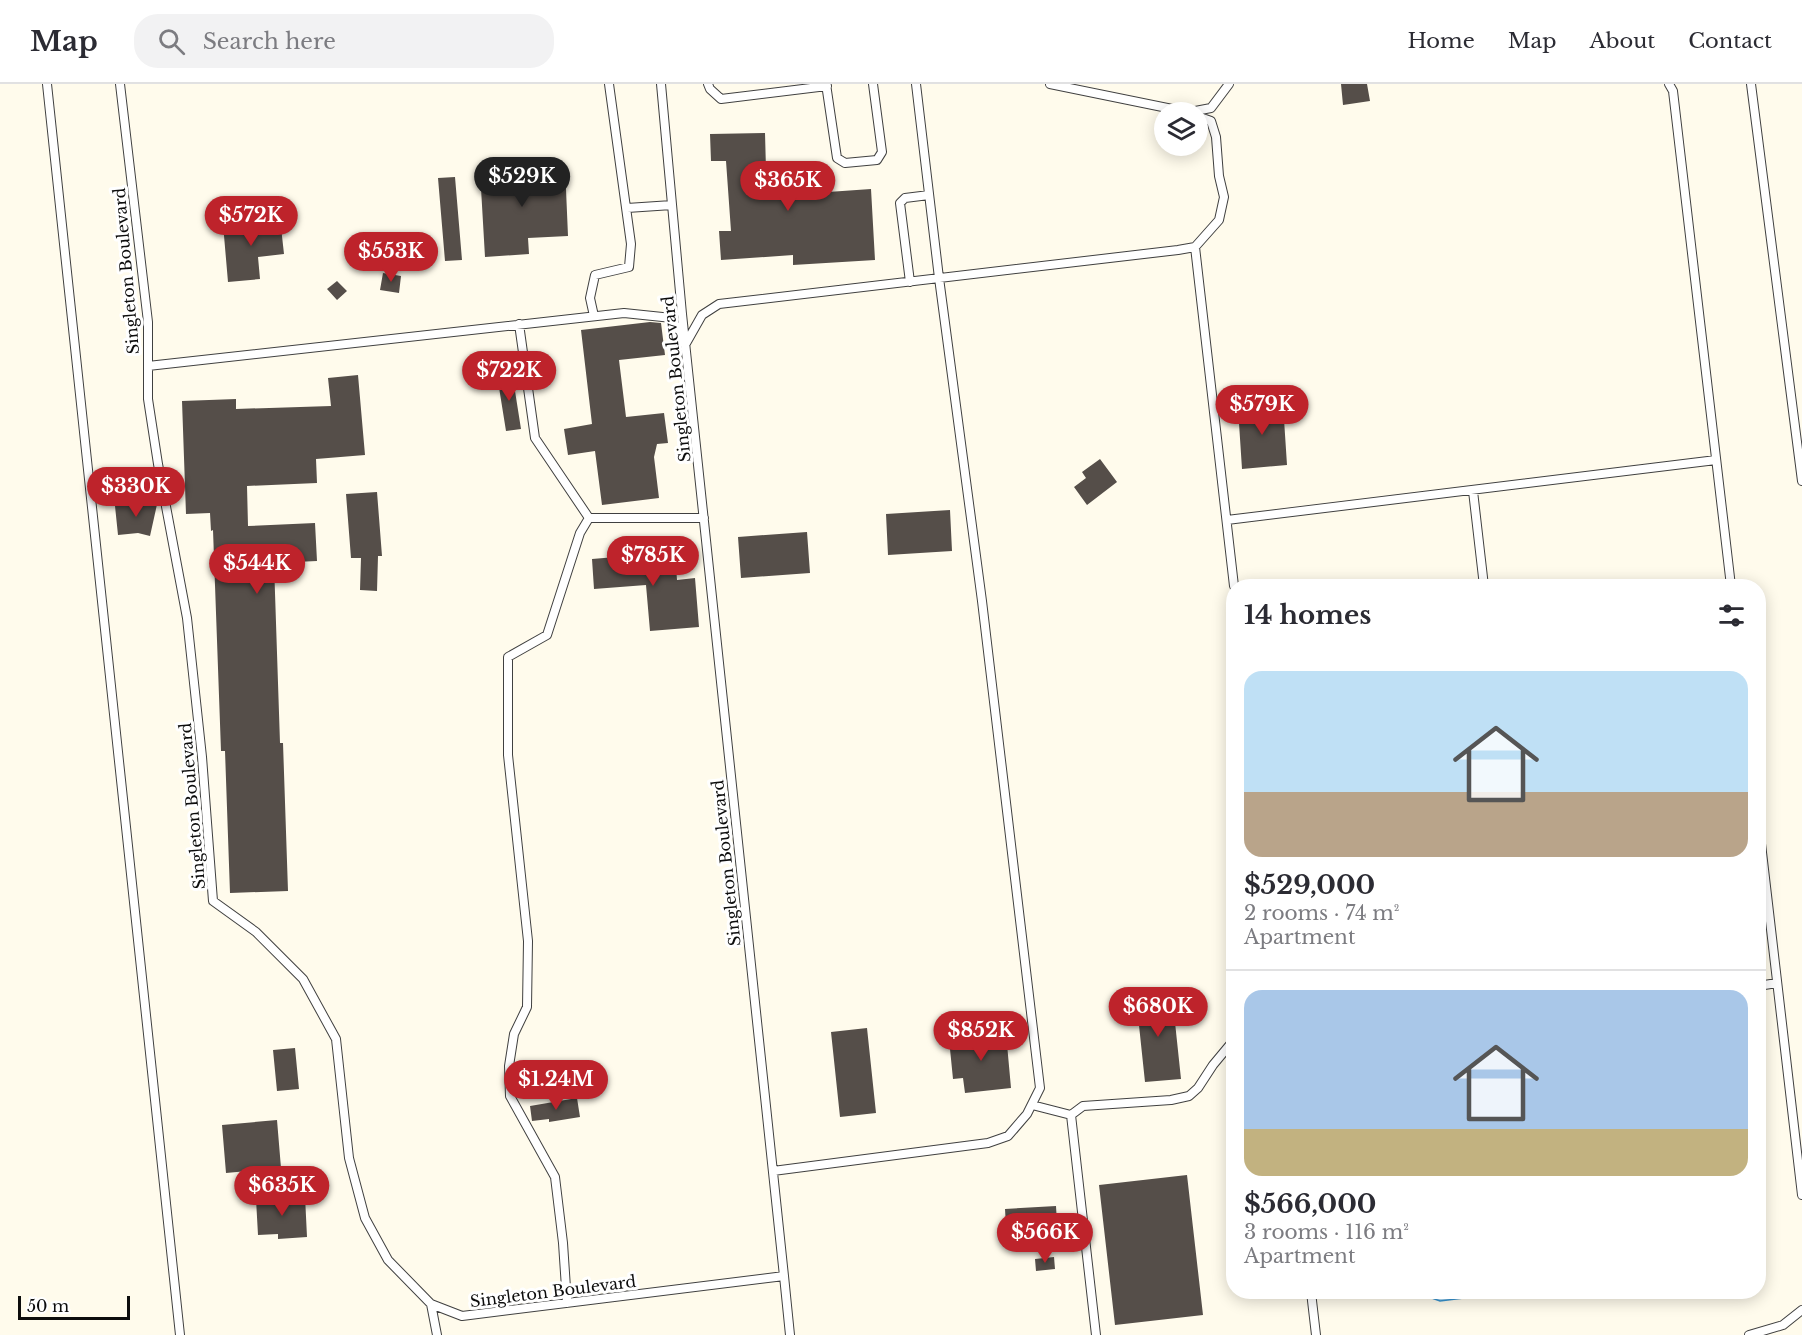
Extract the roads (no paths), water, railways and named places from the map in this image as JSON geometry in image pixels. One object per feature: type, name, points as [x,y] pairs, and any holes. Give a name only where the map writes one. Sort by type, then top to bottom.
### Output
[{"type":"lane","points":[[47,84],[180,1335]]},
{"type":"lane","name":"Singleton Boulevard","points":[[120,84],[148,322],[148,399],[187,618],[202,757],[213,901],[256,932],[303,979],[336,1039],[349,1158],[366,1218],[388,1260],[432,1304],[462,1316],[784,1276],[686,345],[661,84]]},
{"type":"lane","points":[[594,316],[590,298],[595,275],[629,267],[631,244],[609,84]]},
{"type":"lane","points":[[708,84],[721,99],[826,85],[837,158],[845,163],[877,160],[882,152],[873,84]]},
{"type":"lane","points":[[772,1171],[988,1143],[1008,1136],[1027,1114],[1040,1088],[982,601],[916,84]]},
{"type":"lane","points":[[1050,84],[1154,105]]},
{"type":"lane","points":[[1208,109],[1211,108],[1229,84]]},
{"type":"lane","points":[[1669,84],[1673,91],[1730,579]]},
{"type":"lane","points":[[1751,84],[1802,481]]},
{"type":"lane","points":[[686,345],[702,315],[719,304],[1195,247],[1219,220],[1224,197],[1219,176],[1216,137],[1211,121],[1208,120]]},
{"type":"lane","points":[[909,282],[900,203],[904,198],[929,195]]},
{"type":"lane","points":[[627,208],[672,205]]},
{"type":"lane","points":[[1195,247],[1233,579]]},
{"type":"lane","points":[[148,366],[624,313],[672,318],[686,345]]},
{"type":"lane","points":[[519,324],[535,438],[589,518]]},
{"type":"lane","points":[[1227,520],[1716,460]]},
{"type":"lane","points":[[1473,491],[1483,579]]},
{"type":"lane","points":[[589,518],[704,518]]},
{"type":"lane","points":[[567,1303],[555,1177],[510,1096],[509,1066],[514,1034],[527,1007],[528,941],[508,755],[508,657],[547,635],[580,533],[589,518]]},
{"type":"lane","points":[[1766,887],[1802,1195]]},
{"type":"lane","points":[[1766,985],[1777,983]]},
{"type":"lane","points":[[1071,1115],[1083,1106],[1171,1100],[1190,1096],[1226,1049]]},
{"type":"lane","points":[[1032,1105],[1071,1115]]},
{"type":"lane","points":[[1071,1115],[1096,1335]]},
{"type":"lane","points":[[784,1276],[790,1335]]},
{"type":"lane","points":[[1312,1299],[1316,1335]]},
{"type":"lane","points":[[432,1304],[436,1335]]},
{"type":"lane","points":[[1749,1335],[1783,1325],[1802,1310]]}]
